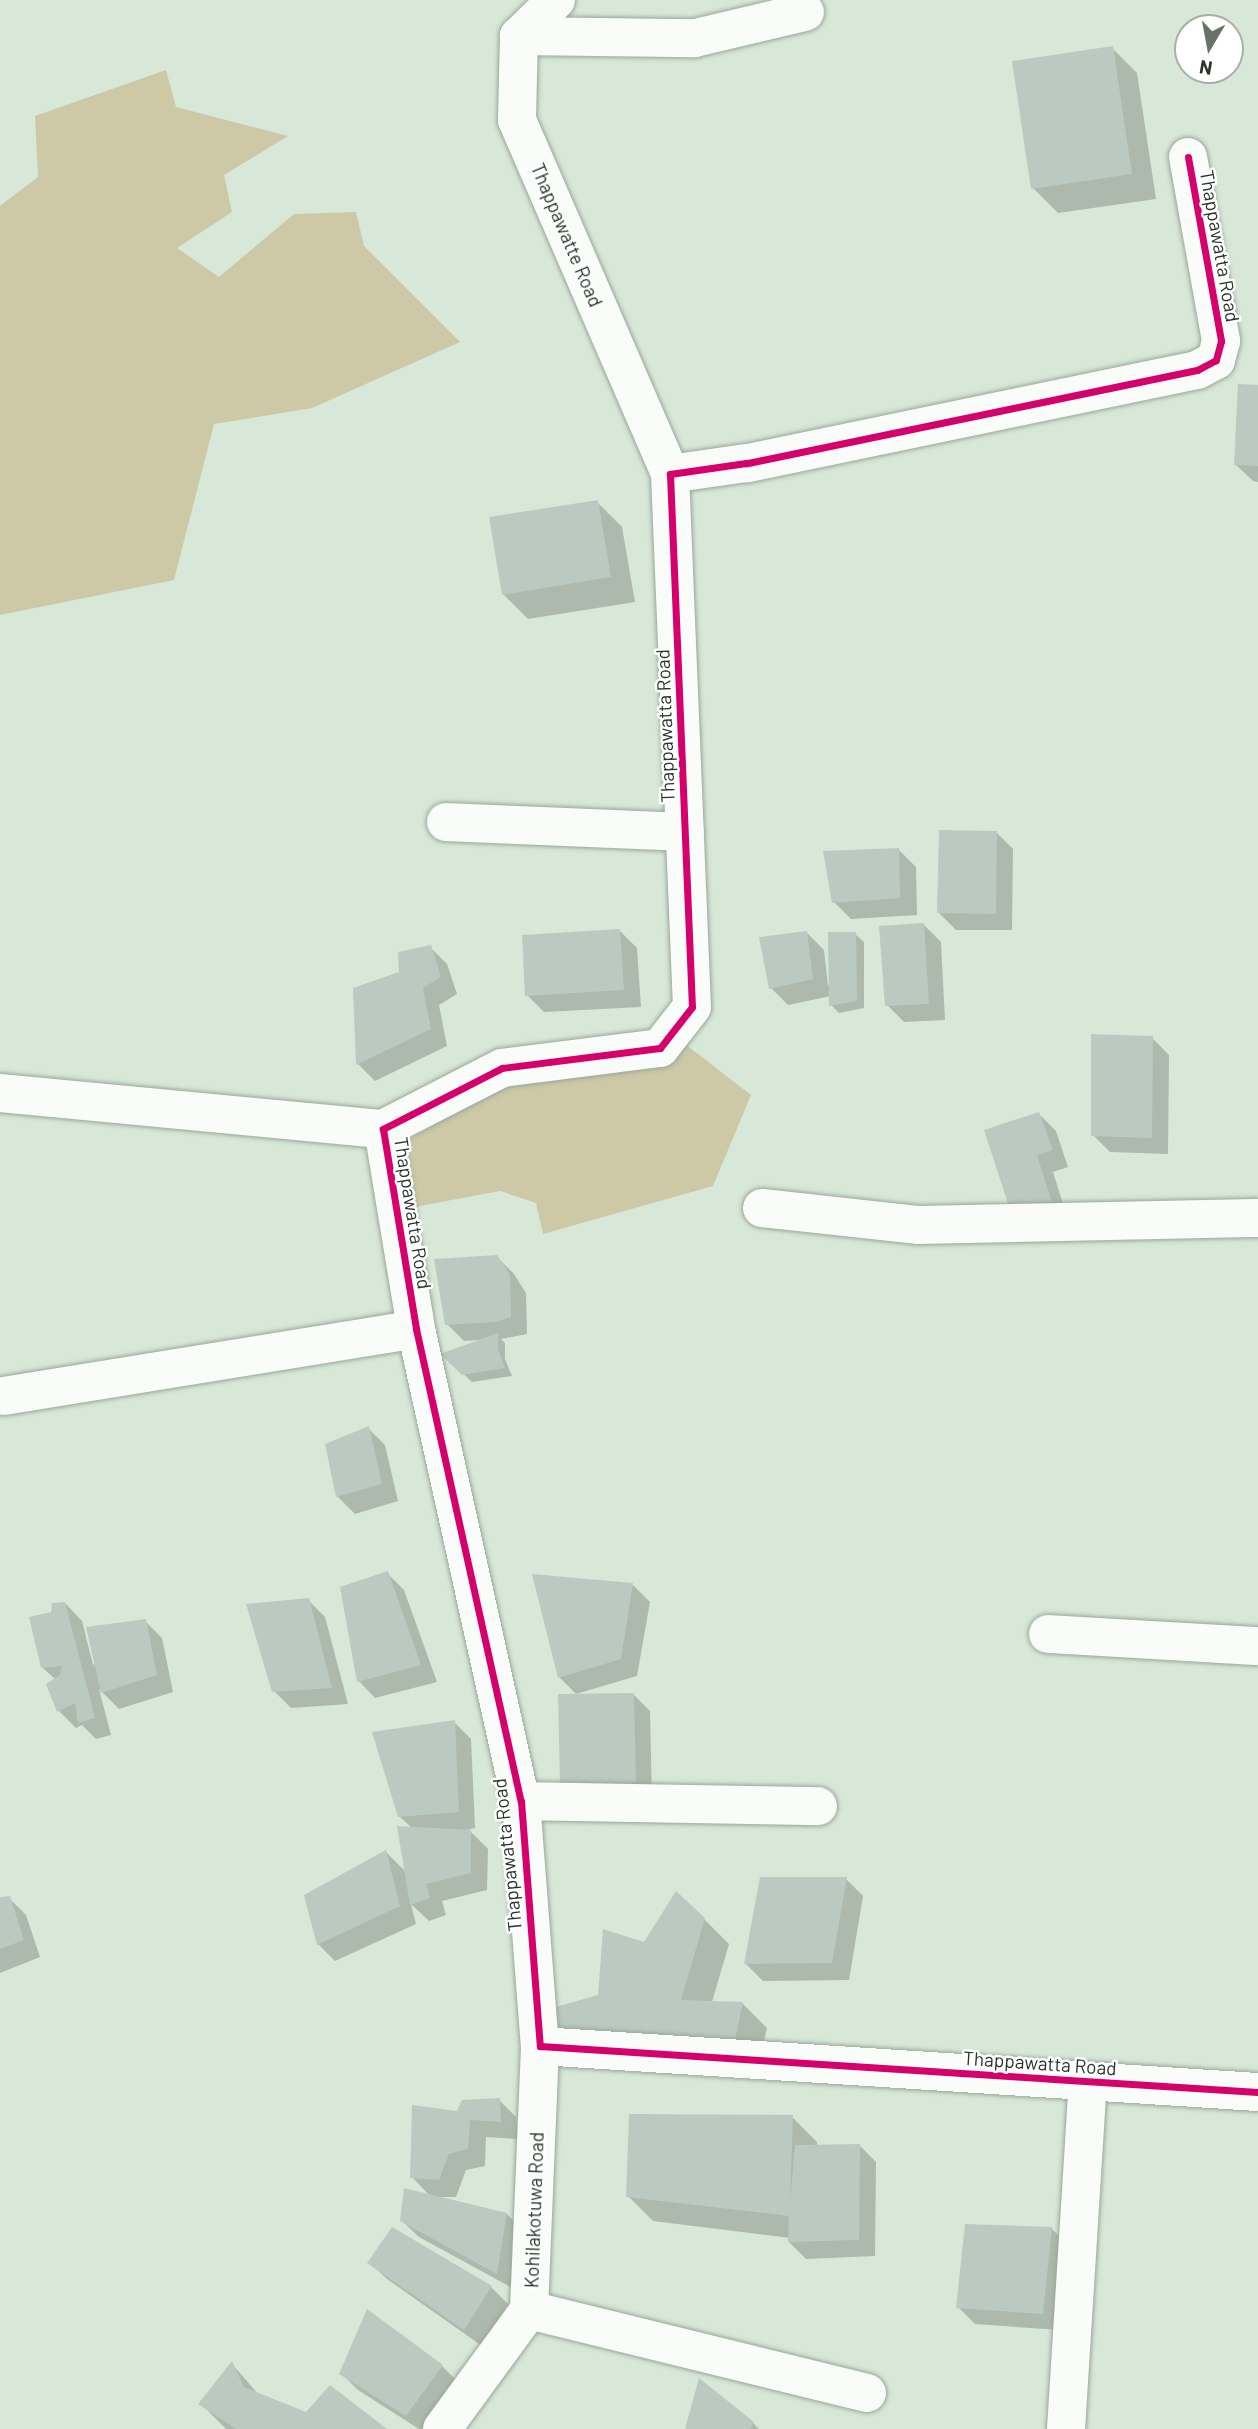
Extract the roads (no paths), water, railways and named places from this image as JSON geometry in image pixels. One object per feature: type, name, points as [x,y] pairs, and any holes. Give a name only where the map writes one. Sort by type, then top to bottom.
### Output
[{"type":"street","points":[[519,36],[556,0]]},
{"type":"street","points":[[519,36],[695,38],[805,12]]},
{"type":"street","name":"Thappawatte Road","points":[[519,36],[517,120],[670,474]]},
{"type":"street","name":"Thappawatta Road","points":[[1188,156],[1221,341],[1216,360],[1197,370],[746,463],[670,474],[692,1007],[660,1048],[502,1068],[383,1129],[416,1329],[521,1801],[540,2046],[1258,2092]]},
{"type":"street","points":[[446,822],[685,832]]},
{"type":"street","points":[[0,1093],[383,1129]]},
{"type":"street","points":[[762,1208],[919,1225],[1258,1218]]},
{"type":"street","points":[[4,1396],[416,1329]]},
{"type":"street","points":[[1048,1634],[1258,1646]]},
{"type":"street","points":[[521,1801],[818,1806]]},
{"type":"street","name":"Kohilakotuwa Road","points":[[442,2429],[529,2310],[540,2046]]},
{"type":"street","points":[[1066,2429],[1088,2082]]},
{"type":"street","points":[[529,2310],[867,2393]]}]
